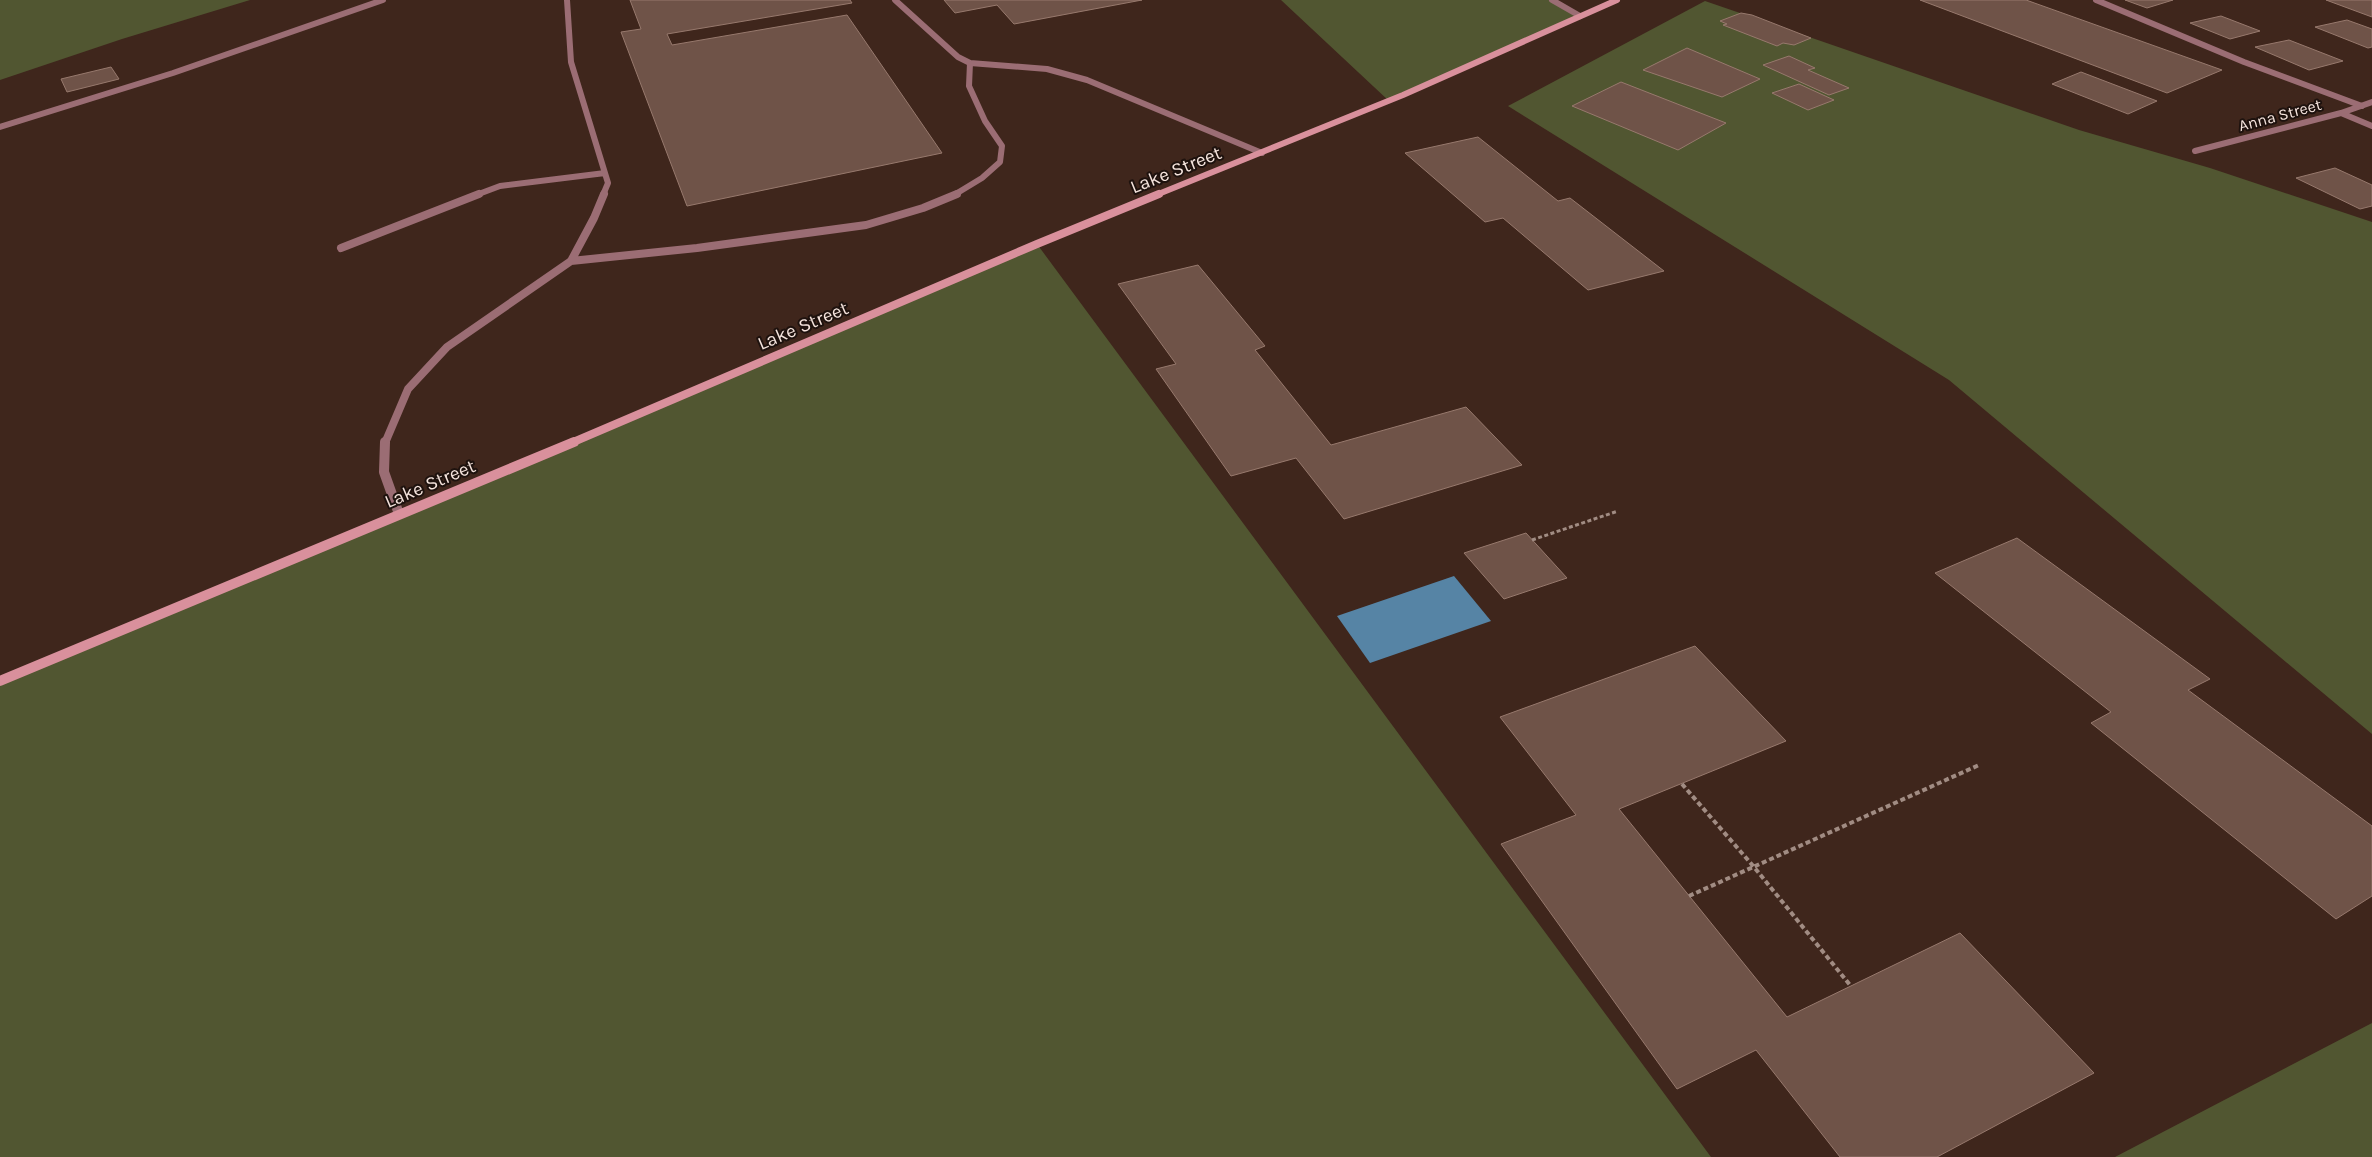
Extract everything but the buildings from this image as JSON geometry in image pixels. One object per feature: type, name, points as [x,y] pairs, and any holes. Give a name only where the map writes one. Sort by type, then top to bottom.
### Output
[{"type":"street","points":[[0,127],[173,72],[383,0]]},
{"type":"street","points":[[399,514],[384,472],[384,445],[408,389],[448,347],[499,314],[571,261],[604,195],[608,183],[571,62],[567,0]]},
{"type":"street","points":[[896,0],[958,57],[970,63],[1047,69],[1087,80],[1262,153]]},
{"type":"street","points":[[1552,0],[1580,16]]},
{"type":"street","name":"Lake Street","points":[[0,680],[399,514],[1037,244],[1439,80],[1617,0]]},
{"type":"street","points":[[2096,0],[2244,62],[2362,106]]},
{"type":"street","points":[[571,261],[697,248],[866,225],[924,208],[960,193],[982,178],[1000,162],[1002,146],[984,121],[969,86],[970,63]]},
{"type":"street","name":"Anna Street","points":[[2195,151],[2341,113],[2372,102]]},
{"type":"street","points":[[2341,113],[2372,126]]},
{"type":"street","points":[[341,248],[500,186],[605,173]]},
{"type":"path","points":[[1532,540],[1618,511]]},
{"type":"path","points":[[1689,896],[1979,765]]},
{"type":"path","points":[[1682,784],[1754,867],[1850,986]]},
{"type":"green space","points":[[0,0],[250,0],[122,39],[0,80]]},
{"type":"green space","points":[[1281,0],[1552,0],[1580,16],[1389,101]]},
{"type":"green space","points":[[1705,1],[2079,130],[2210,168],[2372,222],[2372,734],[1949,380],[1508,106]]},
{"type":"green space","points":[[1037,244],[1711,1157],[0,1157],[0,680]]},
{"type":"green space","points":[[2372,1023],[2372,1157],[2115,1157]]},
{"type":"water","points":[[1454,576],[1491,621],[1370,663],[1337,616]]}]
